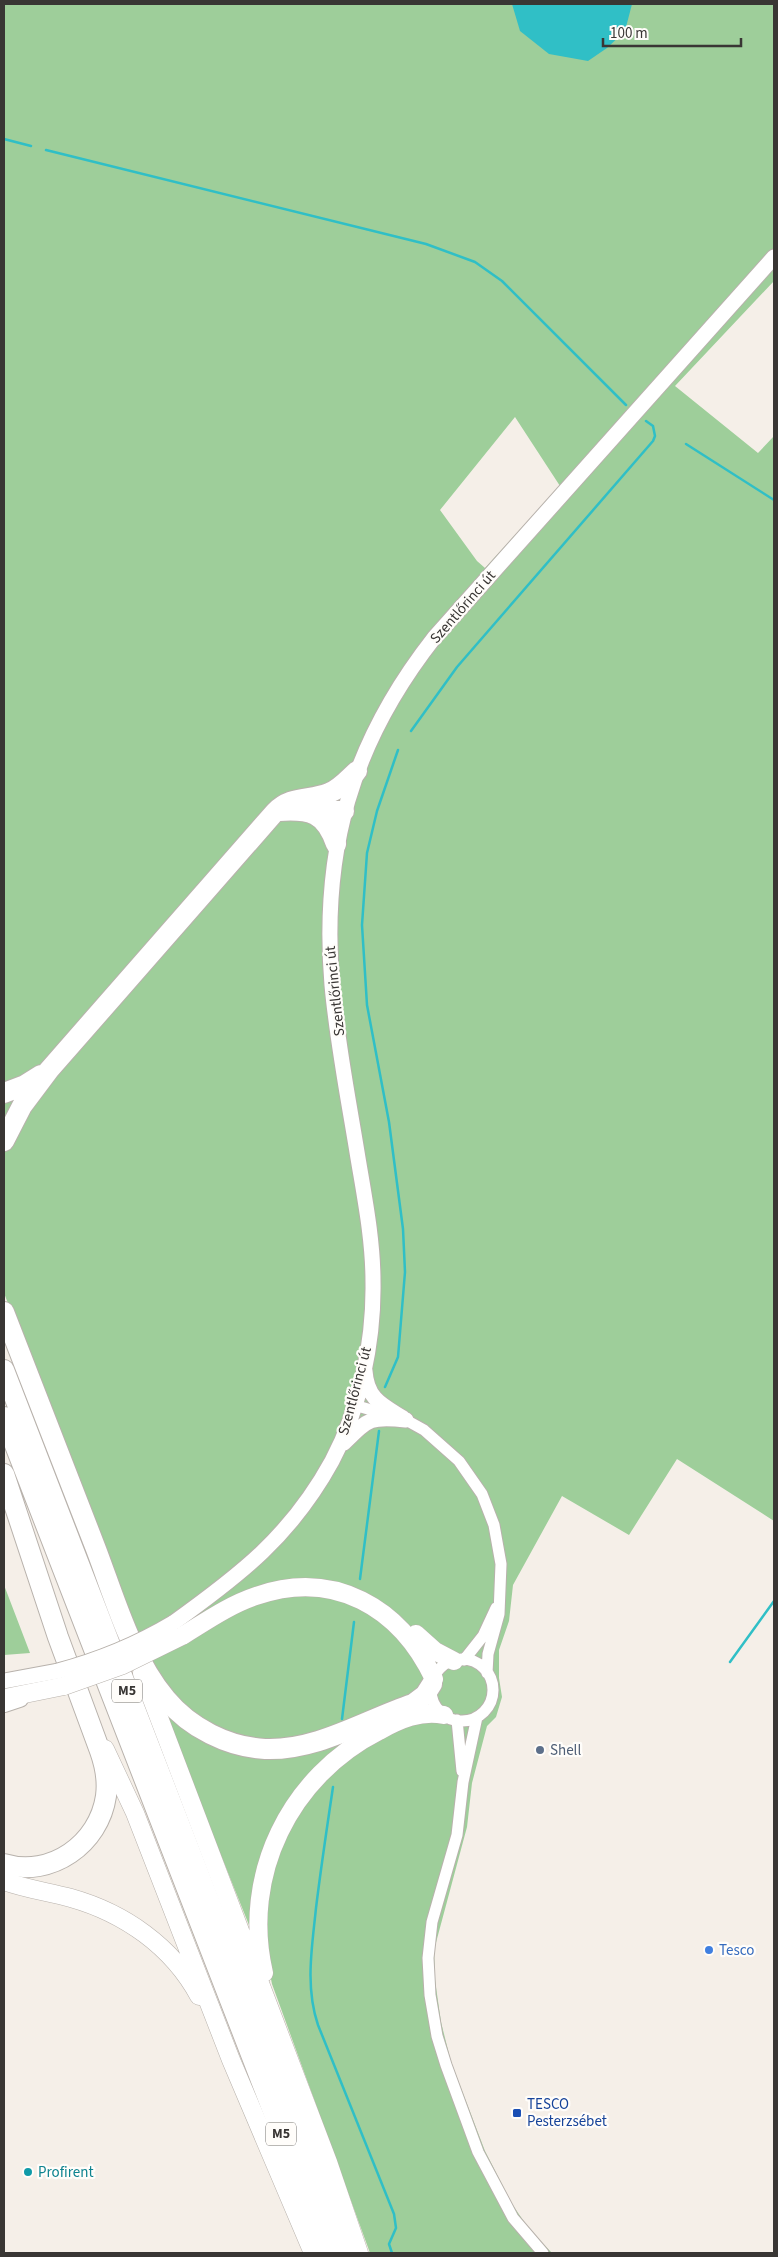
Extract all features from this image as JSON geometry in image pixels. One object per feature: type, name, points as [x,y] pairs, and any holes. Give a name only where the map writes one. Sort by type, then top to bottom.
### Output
[{"type":"highway","points":[[4,1141],[22,1106],[49,1070],[275,812],[290,800],[320,796],[333,791],[357,771]]},
{"type":"highway","points":[[320,796],[332,801],[344,811]]},
{"type":"highway","points":[[275,812],[290,806],[306,804],[335,811],[344,811]]},
{"type":"highway","points":[[275,812],[300,810],[316,815],[330,828],[336,844]]},
{"type":"highway","points":[[4,1093],[25,1085],[49,1070]]},
{"type":"highway","name":"M5","points":[[4,1312],[130,1638]]},
{"type":"highway","name":"M5","points":[[4,1370],[345,2253]]},
{"type":"highway","name":"M5","points":[[4,1417],[328,2253]]},
{"type":"highway","points":[[4,1474],[58,1637],[82,1699],[105,1770],[105,1798],[97,1823],[78,1848],[59,1861],[30,1867],[4,1864]]},
{"type":"highway","points":[[130,1638],[159,1691],[174,1708],[209,1733],[247,1746],[283,1748],[321,1740],[413,1704],[425,1695],[433,1681]]},
{"type":"main road","name":"Szentlőrinci út","points":[[177,1630],[276,1540],[309,1498],[339,1448],[365,1367],[373,1306],[373,1264],[333,988],[330,909],[336,844],[357,771],[386,708],[430,644],[774,257]]},
{"type":"main road","points":[[365,1367],[367,1385],[371,1395],[406,1420]]},
{"type":"main road","points":[[339,1448],[357,1429],[369,1421],[382,1418],[406,1420]]},
{"type":"main road","points":[[9,1699],[61,1679],[123,1666],[177,1630],[246,1600],[270,1592],[293,1588],[309,1588],[343,1593],[367,1602],[393,1620],[406,1625],[435,1651],[459,1660]]},
{"type":"main road","points":[[393,1620],[417,1649],[433,1681]]},
{"type":"main road","name":"M5","points":[[130,1638],[278,2032]]},
{"type":"main road","points":[[4,1681],[61,1679]]},
{"type":"main road","points":[[82,1699],[135,1813],[231,2060],[313,2253]]},
{"type":"main road","points":[[359,2253],[328,2162],[278,2032],[263,1966],[258,1924],[259,1900],[269,1855],[281,1827],[309,1784],[353,1747],[388,1726],[417,1715],[429,1713],[450,1717]]},
{"type":"main road","points":[[4,1881],[71,1898],[98,1908],[139,1928],[174,1961],[196,1990],[231,2060]]},
{"type":"street","points":[[354,1405],[406,1420],[424,1430],[451,1452],[482,1494],[492,1518],[500,1553],[501,1578],[497,1628],[488,1654],[487,1673]]},
{"type":"street","points":[[463,1782],[450,1717],[434,1701],[433,1681],[441,1668],[459,1660],[483,1636],[493,1612],[499,1605]]},
{"type":"street","points":[[450,1717],[466,1720],[477,1717],[484,1712],[492,1699],[493,1686],[487,1673],[479,1664],[459,1660]]},
{"type":"street","points":[[477,1717],[463,1782],[457,1835],[432,1922],[428,1974],[433,2017],[446,2065],[478,2152],[513,2218],[543,2253]]},
{"type":"green space","points":[[4,4],[774,4],[774,281],[675,386],[758,453],[774,436],[774,1521],[677,1459],[629,1535],[562,1496],[513,1585],[509,1621],[499,1650],[499,1678],[502,1697],[496,1717],[487,1726],[472,1783],[467,1827],[434,1950],[435,1980],[441,2022],[451,2062],[485,2151],[512,2204],[529,2229],[552,2253],[370,2253],[272,1984],[267,1959],[253,1935],[196,1793],[4,1293]],"holes":[[[515,417],[560,486],[485,568],[477,561],[440,510]]]},
{"type":"green space","points":[[4,1585],[30,1653],[4,1655]]},
{"type":"water","points":[[512,4],[632,4],[625,31],[607,48],[588,61],[549,54],[520,31]]},
{"type":"waterway","points":[[4,139],[31,146]]},
{"type":"waterway","points":[[46,150],[426,244],[475,262],[502,281],[626,405]]},
{"type":"waterway","points":[[411,731],[457,667],[653,441],[655,436],[653,426],[646,421]]},
{"type":"waterway","points":[[686,444],[774,500]]},
{"type":"waterway","points":[[385,1387],[398,1357],[405,1272],[403,1229],[389,1122],[367,1005],[362,925],[367,853],[377,811],[398,750]]},
{"type":"waterway","points":[[360,1579],[379,1431]]},
{"type":"waterway","points":[[730,1662],[774,1601]]},
{"type":"waterway","points":[[342,1719],[354,1622]]},
{"type":"waterway","points":[[333,1787],[313,1938],[312,1996],[318,2025],[394,2214],[396,2228],[389,2244],[392,2253]]},
{"type":"place","name":"Shell","points":[[540,1750]]},
{"type":"place","name":"Tesco","points":[[709,1950]]},
{"type":"place","name":"TESCO Pesterzsébet","points":[[517,2113]]},
{"type":"place","name":"Profirent","points":[[28,2172]]}]
